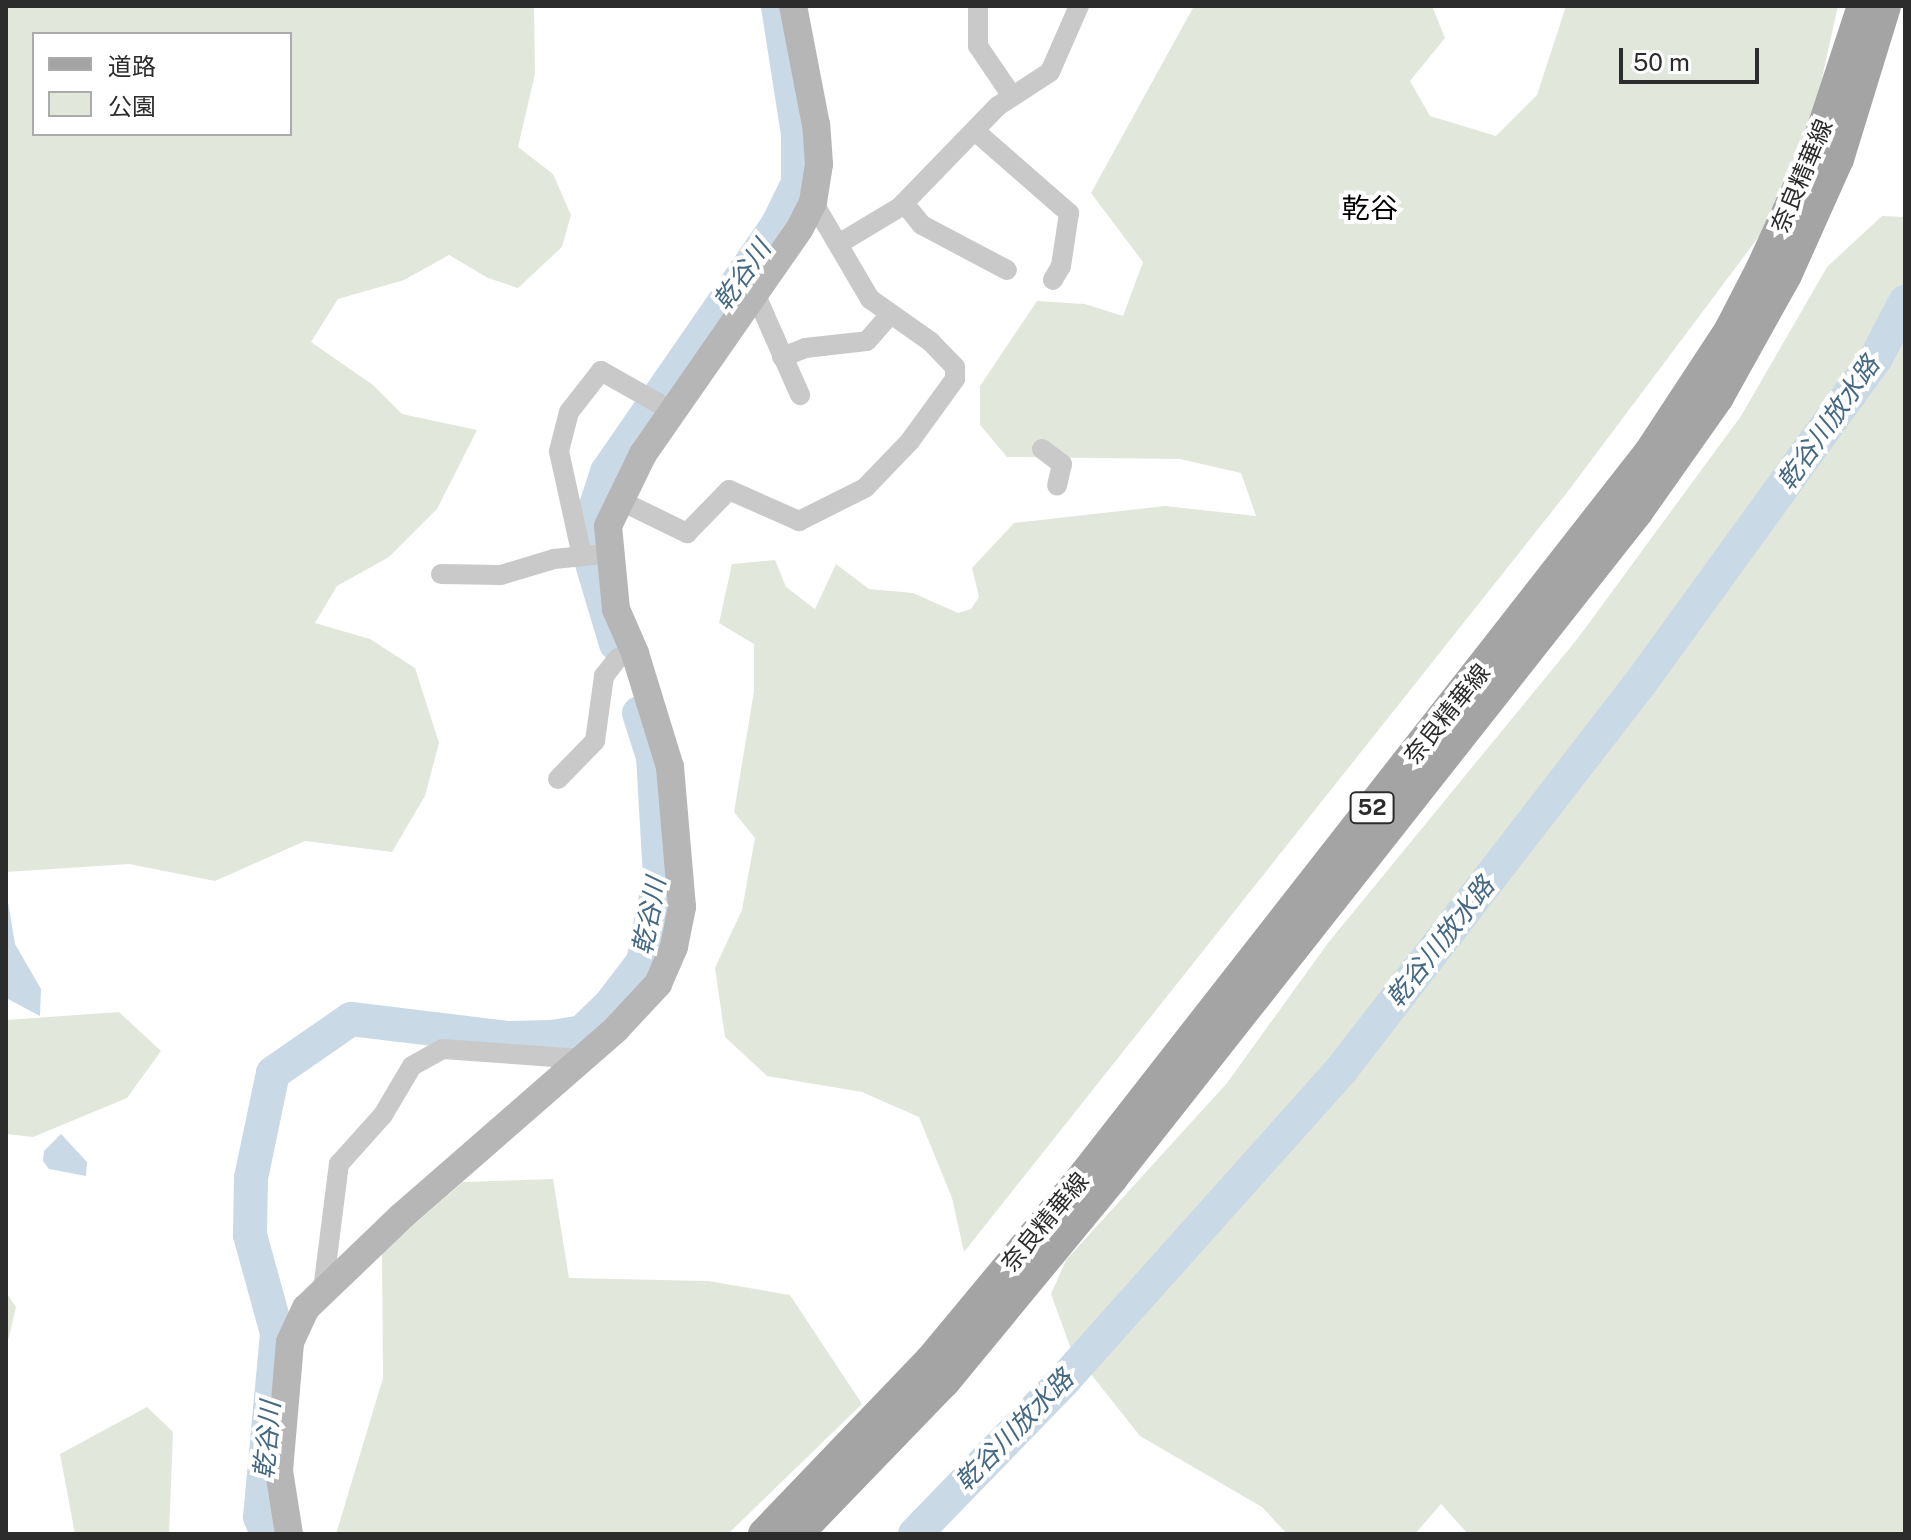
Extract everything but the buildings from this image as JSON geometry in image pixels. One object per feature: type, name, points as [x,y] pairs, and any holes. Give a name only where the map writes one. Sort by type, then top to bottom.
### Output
[{"type":"main road","name":"奈良精華線","points":[[764,1534],[931,1360],[1076,1185],[1650,452],[1730,330],[1762,268],[1815,152],[1863,6]]},
{"type":"main road","name":"奈良精華線","points":[[797,1534],[944,1382],[1112,1178],[1637,512],[1718,397],[1786,275],[1838,159],[1885,6]]},
{"type":"street","points":[[596,555],[662,404],[754,291],[813,202],[819,164],[816,125],[793,6]]},
{"type":"street","points":[[978,6],[978,46],[1012,96]]},
{"type":"street","points":[[840,243],[904,203],[1012,96],[1050,72],[1079,6]]},
{"type":"street","points":[[975,131],[1069,213],[1061,266],[1053,280]]},
{"type":"street","points":[[619,500],[687,533],[729,490],[795,522],[865,488],[910,441],[957,373],[931,342],[889,316],[870,299],[840,243],[813,202]]},
{"type":"street","points":[[904,203],[922,225],[1007,270]]},
{"type":"street","points":[[754,291],[800,395]]},
{"type":"street","points":[[782,357],[805,348],[867,341],[889,316]]},
{"type":"street","points":[[289,1534],[279,1471],[290,1342],[306,1308],[582,1059],[658,984],[674,947],[682,907],[670,767],[627,656],[616,609],[559,451],[569,412],[601,371],[662,404]]},
{"type":"street","points":[[1042,449],[1062,464],[1057,485]]},
{"type":"street","points":[[441,574],[492,576],[596,555]]},
{"type":"street","points":[[558,779],[595,741],[604,676],[627,656]]},
{"type":"street","points":[[323,1290],[339,1164],[383,1115],[412,1066],[443,1049],[582,1059]]},
{"type":"green space","points":[[6,6],[534,6],[535,74],[518,147],[553,174],[571,215],[562,247],[518,288],[488,278],[449,255],[404,280],[338,299],[311,342],[373,385],[402,414],[477,430],[437,509],[389,557],[337,586],[315,623],[370,639],[415,668],[439,743],[425,796],[392,852],[305,841],[215,881],[129,864],[6,872]]},
{"type":"green space","points":[[1194,6],[1432,6],[1445,38],[1410,81],[1430,116],[1496,136],[1537,95],[1566,6],[1838,6],[1810,132],[1778,211],[1569,490],[964,1252],[952,1198],[919,1117],[862,1092],[767,1076],[725,1037],[715,968],[742,910],[755,838],[734,812],[754,691],[754,644],[719,623],[732,564],[775,560],[786,587],[815,609],[836,564],[869,589],[913,593],[958,613],[971,609],[979,597],[972,568],[1014,523],[1165,506],[1256,516],[1241,473],[1180,459],[1007,457],[980,425],[980,386],[1037,301],[1085,304],[1123,316],[1143,262],[1091,193]]},
{"type":"green space","points":[[1882,216],[1905,217],[1905,1534],[1468,1534],[1441,1504],[1415,1534],[1287,1534],[1262,1507],[1140,1436],[1071,1349],[1051,1294],[1066,1260],[1227,1083],[1328,943],[1578,638],[1741,416],[1827,267]]},
{"type":"green space","points":[[119,1012],[161,1051],[127,1098],[33,1137],[6,1134],[6,1020]]},
{"type":"green space","points":[[553,1179],[569,1278],[708,1281],[790,1295],[862,1404],[728,1534],[336,1534],[383,1378],[382,1252],[463,1182]]},
{"type":"green space","points":[[6,1292],[16,1307],[6,1349]]},
{"type":"green space","points":[[147,1407],[173,1432],[169,1534],[75,1534],[60,1454]]},
{"type":"water","points":[[6,890],[15,944],[41,989],[40,1016],[6,998]]},
{"type":"water","points":[[61,1134],[87,1162],[86,1176],[49,1169],[43,1161],[44,1151]]},
{"type":"waterway","name":"乾谷川","points":[[616,644],[590,557],[590,524],[607,472],[778,224],[798,183],[798,134],[778,6]]},
{"type":"waterway","name":"乾谷川放水路","points":[[915,1534],[1065,1379],[1342,1069],[1639,685],[1876,358],[1905,302]]},
{"type":"waterway","name":"乾谷川","points":[[267,1534],[260,1517],[277,1333],[250,1235],[251,1178],[273,1073],[351,1019],[507,1038],[552,1037],[582,1032],[610,1005],[643,962],[660,877],[653,757],[639,713]]},
{"type":"district","name":"乾谷","points":[[1370,208]]}]
